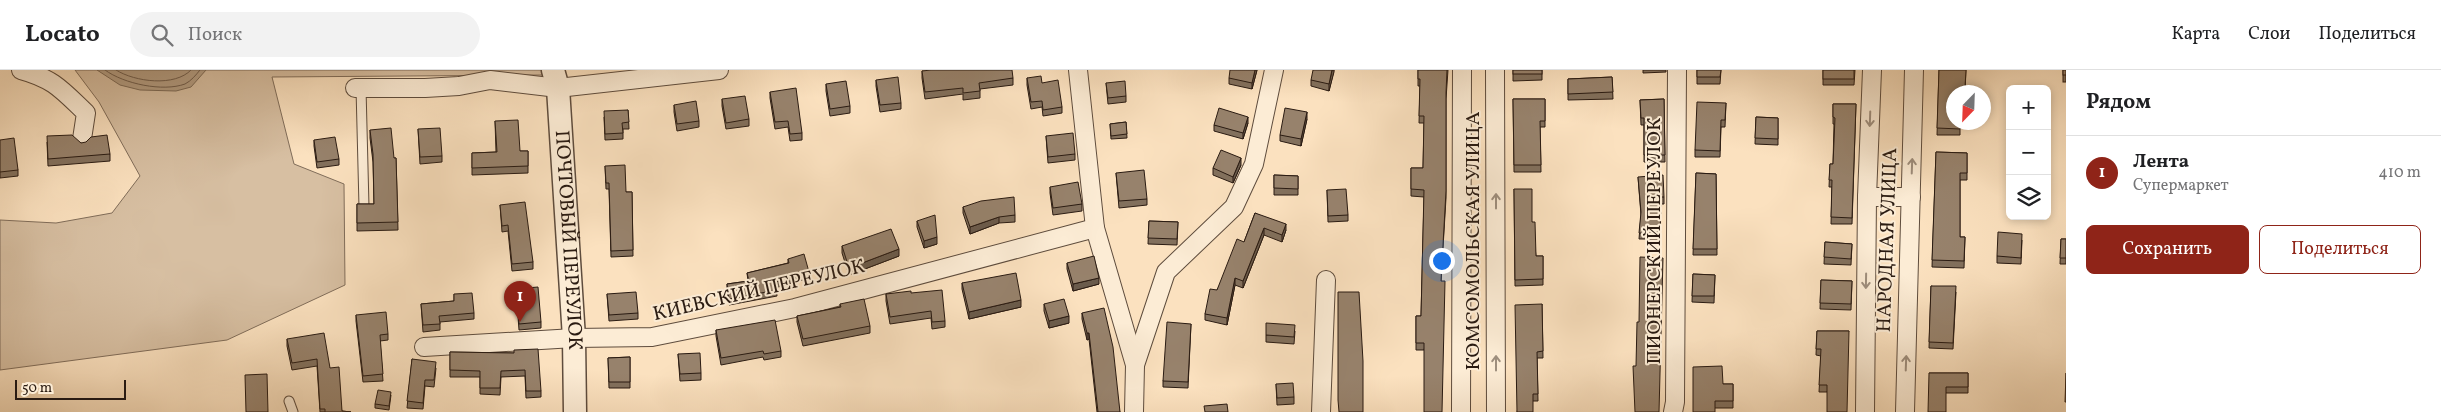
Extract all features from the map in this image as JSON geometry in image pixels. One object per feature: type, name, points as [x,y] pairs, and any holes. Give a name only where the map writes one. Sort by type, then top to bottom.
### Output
[{"type":"street","points":[[21,70],[44,76],[86,112],[82,140]]},
{"type":"street","points":[[358,88],[425,88],[459,86],[490,80],[555,79],[719,70]]},
{"type":"street","points":[[1078,70],[1095,228],[1135,364]]},
{"type":"street","points":[[1134,412],[1135,364],[1166,272],[1234,207],[1254,164],[1274,70]]},
{"type":"street","name":"КОМСОМОЛЬСКАЯ УЛИЦА","points":[[1461,412],[1462,70]]},
{"type":"street","name":"КОМСОМОЛЬСКАЯ УЛИЦА","points":[[1495,70],[1496,412]]},
{"type":"street","name":"ПИОНЕРСКИЙ ПЕРЕУЛОК","points":[[1673,412],[1675,392],[1677,70]]},
{"type":"street","name":"НАРОДНАЯ УЛИЦА","points":[[1865,412],[1867,197],[1872,70]]},
{"type":"street","name":"НАРОДНАЯ УЛИЦА","points":[[1905,412],[1914,70]]},
{"type":"street","name":"ПОЧТОВЫЙ ПЕРЕУЛОК","points":[[555,79],[574,338],[575,412]]},
{"type":"street","points":[[1867,197],[1911,197]]},
{"type":"street","name":"КИЕВСКИЙ ПЕРЕУЛОК","points":[[424,347],[574,338],[652,337],[795,308],[1095,228]]},
{"type":"street","points":[[1321,412],[1326,280]]},
{"type":"lane","points":[[358,88],[364,207]]},
{"type":"lane","points":[[289,401],[293,412]]},
{"type":"shaded area","points":[[75,70],[543,70],[544,75],[272,77],[294,164],[344,184],[345,285],[227,340],[0,370],[0,220],[56,223],[112,213],[140,176],[99,102]]},
{"type":"water","points":[[97,70],[206,70],[191,87],[176,91],[140,90],[120,85]]},
{"type":"building","points":[[1012,70],[1013,78],[979,83],[980,91],[963,93],[963,88],[925,92],[922,71]]},
{"type":"building","points":[[1230,70],[1255,70],[1252,83],[1229,78]]},
{"type":"building","points":[[1313,70],[1332,70],[1329,84],[1311,80]]},
{"type":"building","points":[[1418,70],[1447,70],[1446,191],[1441,281],[1445,281],[1442,412],[1424,412],[1424,343],[1416,343],[1416,316],[1421,316],[1424,190],[1411,189],[1411,168],[1423,168],[1424,116],[1419,116],[1420,79],[1418,79]]},
{"type":"building","points":[[1513,70],[1542,70],[1542,74],[1513,74]]},
{"type":"building","points":[[1697,70],[1721,70],[1720,77],[1697,77]]},
{"type":"building","points":[[1823,70],[1854,70],[1854,79],[1823,79]]},
{"type":"building","points":[[1939,70],[1966,70],[1965,85],[1946,85],[1946,128],[1937,128]]},
{"type":"building","points":[[1041,76],[1042,83],[1058,80],[1062,107],[1043,110],[1042,101],[1031,102],[1027,78]]},
{"type":"building","points":[[898,77],[901,103],[880,105],[876,80]]},
{"type":"building","points":[[1612,77],[1613,92],[1568,94],[1568,79]]},
{"type":"building","points":[[846,81],[850,106],[830,109],[826,84]]},
{"type":"building","points":[[1125,81],[1126,96],[1108,98],[1106,83]]},
{"type":"building","points":[[796,88],[802,133],[790,134],[788,121],[775,122],[770,92]]},
{"type":"building","points":[[745,96],[749,119],[726,123],[722,99]]},
{"type":"building","points":[[1513,99],[1545,99],[1545,121],[1540,121],[1541,165],[1514,165]]},
{"type":"building","points":[[1664,99],[1665,155],[1644,155],[1644,118],[1641,118],[1640,100]]},
{"type":"building","points":[[696,101],[699,121],[677,124],[674,105]]},
{"type":"building","points":[[1697,102],[1726,103],[1725,120],[1721,120],[1720,151],[1695,150]]},
{"type":"building","points":[[1833,104],[1856,104],[1852,218],[1831,217],[1832,180],[1829,180],[1830,164],[1833,164],[1835,118],[1833,117]]},
{"type":"building","points":[[1219,108],[1248,117],[1243,133],[1214,125]]},
{"type":"building","points":[[1285,108],[1307,112],[1301,139],[1280,135]]},
{"type":"building","points":[[628,110],[629,122],[622,123],[623,133],[605,134],[604,111]]},
{"type":"building","points":[[1756,117],[1778,118],[1778,139],[1755,138]]},
{"type":"building","points":[[518,120],[520,151],[528,151],[528,166],[472,168],[472,153],[497,152],[495,121]]},
{"type":"building","points":[[1126,122],[1127,134],[1111,136],[1110,124]]},
{"type":"building","points":[[391,128],[394,158],[396,158],[398,222],[357,223],[357,204],[374,204],[373,154],[370,130]]},
{"type":"building","points":[[440,128],[442,156],[420,157],[418,129]]},
{"type":"building","points":[[1073,133],[1075,154],[1048,157],[1046,136]]},
{"type":"building","points":[[72,135],[81,143],[86,142],[91,137],[107,135],[110,154],[48,159],[47,136]]},
{"type":"building","points":[[335,137],[339,159],[317,162],[314,140]]},
{"type":"building","points":[[14,138],[18,170],[0,172],[0,140]]},
{"type":"building","points":[[1221,150],[1241,158],[1233,177],[1213,168]]},
{"type":"building","points":[[1936,152],[1967,153],[1967,173],[1960,173],[1960,237],[1965,237],[1964,261],[1932,260]]},
{"type":"building","points":[[625,165],[626,192],[632,192],[633,250],[611,251],[609,183],[606,183],[605,166]]},
{"type":"building","points":[[1144,170],[1147,199],[1119,201],[1116,173]]},
{"type":"building","points":[[1696,173],[1716,174],[1717,249],[1693,249]]},
{"type":"building","points":[[1274,175],[1298,176],[1298,189],[1274,188]]},
{"type":"building","points":[[1663,175],[1664,197],[1661,197],[1660,233],[1639,233],[1641,212],[1638,177]]},
{"type":"building","points":[[1078,182],[1082,204],[1053,208],[1050,187]]},
{"type":"building","points":[[1346,189],[1348,215],[1328,216],[1327,190]]},
{"type":"building","points":[[1514,189],[1532,189],[1532,222],[1535,222],[1536,256],[1543,256],[1543,279],[1515,280]]},
{"type":"building","points":[[1014,197],[1015,215],[999,217],[970,227],[963,207],[981,201]]},
{"type":"building","points":[[525,202],[533,262],[512,264],[508,225],[502,226],[500,205]]},
{"type":"building","points":[[1255,213],[1286,224],[1282,235],[1264,228],[1243,281],[1235,278],[1227,318],[1205,314],[1210,289],[1217,290],[1237,239],[1244,242]]},
{"type":"building","points":[[935,215],[937,237],[924,241],[917,221]]},
{"type":"building","points":[[1149,221],[1178,222],[1177,239],[1148,238]]},
{"type":"building","points":[[891,229],[899,249],[849,268],[842,246]]},
{"type":"building","points":[[1998,232],[2022,234],[2021,258],[1997,256]]},
{"type":"building","points":[[2061,239],[2066,239],[2066,258],[2060,258]]},
{"type":"building","points":[[1825,242],[1852,244],[1851,259],[1824,257]]},
{"type":"building","points":[[804,254],[809,272],[775,282],[777,290],[729,299],[727,284],[749,281],[747,273],[789,263],[788,259]]},
{"type":"building","points":[[1094,256],[1099,278],[1073,284],[1067,263]]},
{"type":"building","points":[[1640,257],[1663,258],[1659,412],[1635,412],[1633,366],[1636,366],[1637,322],[1639,322]]},
{"type":"building","points":[[1016,273],[1021,300],[969,312],[962,283]]},
{"type":"building","points":[[1693,274],[1715,275],[1714,296],[1692,296]]},
{"type":"building","points":[[1821,280],[1852,281],[1851,304],[1820,303]]},
{"type":"building","points":[[1931,286],[1956,286],[1953,343],[1929,342]]},
{"type":"building","points":[[538,287],[541,322],[519,324],[516,289]]},
{"type":"building","points":[[942,290],[945,321],[932,322],[931,311],[890,317],[886,294]]},
{"type":"building","points":[[636,292],[638,313],[609,315],[607,294]]},
{"type":"building","points":[[1338,292],[1359,292],[1363,361],[1363,412],[1339,412]]},
{"type":"building","points":[[472,293],[474,313],[439,316],[440,324],[423,325],[421,304],[454,301],[454,294]]},
{"type":"building","points":[[864,299],[870,326],[803,339],[797,316],[841,307],[840,304]]},
{"type":"building","points":[[1064,299],[1069,316],[1049,321],[1044,304]]},
{"type":"building","points":[[1542,304],[1543,351],[1537,352],[1538,394],[1533,394],[1533,412],[1517,412],[1515,305]]},
{"type":"building","points":[[1104,308],[1113,347],[1120,412],[1098,412],[1089,333],[1087,333],[1082,313]]},
{"type":"building","points":[[386,312],[388,334],[380,335],[383,374],[363,376],[356,315]]},
{"type":"building","points":[[775,320],[781,351],[764,354],[763,351],[721,358],[716,330]]},
{"type":"building","points":[[1167,322],[1191,324],[1188,382],[1163,381]]},
{"type":"building","points":[[1266,323],[1295,325],[1294,337],[1266,335]]},
{"type":"building","points":[[1817,331],[1849,331],[1847,412],[1827,412],[1827,385],[1819,385],[1821,349],[1816,349]]},
{"type":"building","points":[[324,333],[330,368],[339,367],[342,411],[351,412],[325,412],[325,409],[320,409],[317,359],[292,363],[287,339]]},
{"type":"building","points":[[538,349],[541,391],[526,391],[525,370],[501,371],[500,388],[480,388],[480,371],[450,370],[450,352],[514,353],[514,350]]},
{"type":"building","points":[[700,353],[701,373],[680,374],[678,354]]},
{"type":"building","points":[[630,357],[630,382],[609,382],[608,358]]},
{"type":"building","points":[[412,359],[436,362],[434,380],[425,380],[423,403],[407,401]]},
{"type":"building","points":[[1722,366],[1723,384],[1733,384],[1733,401],[1715,401],[1715,412],[1693,412],[1693,367]]},
{"type":"building","points":[[1929,373],[1968,373],[1968,387],[1946,387],[1946,412],[1928,412]]},
{"type":"building","points":[[267,374],[268,412],[246,412],[245,375]]},
{"type":"building","points":[[1293,383],[1294,397],[1277,398],[1276,384]]},
{"type":"building","points":[[378,390],[391,392],[389,406],[375,404]]},
{"type":"building","points":[[1227,404],[1228,412],[1205,412],[1204,406]]},
{"type":"place","name":"Лента","points":[[520,322]]}]
